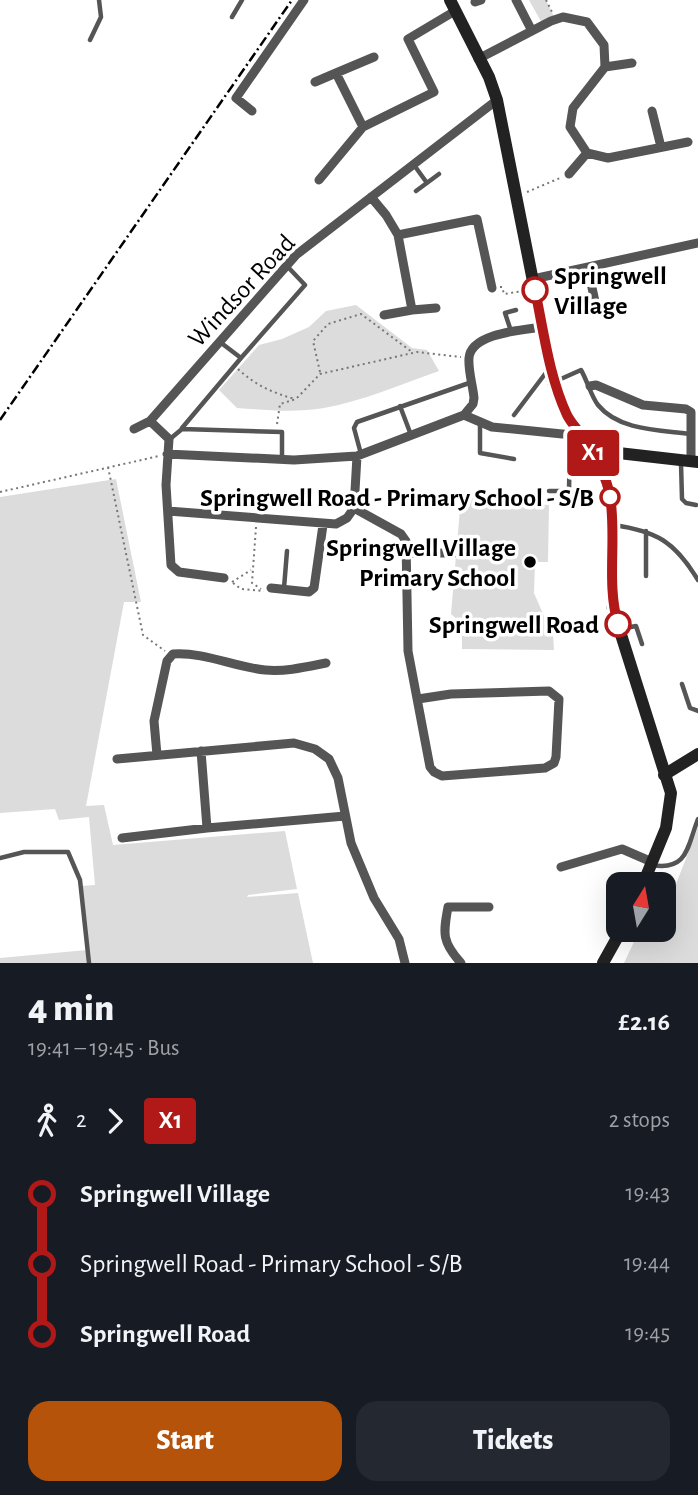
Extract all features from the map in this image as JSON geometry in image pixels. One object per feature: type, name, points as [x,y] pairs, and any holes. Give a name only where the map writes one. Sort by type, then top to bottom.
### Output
[{"type":"main road","points":[[452,6],[497,100],[553,382],[576,436],[592,450],[610,495],[612,606],[671,793],[666,828],[648,872]]},
{"type":"main road","points":[[592,450],[690,460]]},
{"type":"main road","points":[[664,775],[698,754]]},
{"type":"main road","points":[[603,963],[615,942]]},
{"type":"street","points":[[252,111],[236,99],[304,0]]},
{"type":"street","points":[[516,0],[532,31]]},
{"type":"street","points":[[319,180],[363,127],[434,92],[408,39],[452,6]]},
{"type":"street","points":[[478,59],[555,19],[587,22],[604,44],[605,67],[573,108],[570,127],[587,153],[608,158],[688,142]]},
{"type":"street","points":[[315,82],[374,57]]},
{"type":"street","points":[[605,67],[632,63]]},
{"type":"street","points":[[336,73],[363,127]]},
{"type":"street","name":"Windsor Road","points":[[134,429],[150,421],[296,255],[497,100]]},
{"type":"street","points":[[652,111],[661,147]]},
{"type":"street","points":[[569,174],[587,153]]},
{"type":"street","points":[[372,197],[398,234],[412,310]]},
{"type":"street","points":[[398,234],[477,219],[492,288]]},
{"type":"street","points":[[534,284],[698,243]]},
{"type":"street","points":[[588,269],[597,311]]},
{"type":"street","points":[[384,315],[436,308]]},
{"type":"street","points":[[167,454],[282,460],[359,455],[464,415],[473,404],[474,398],[469,358],[473,347],[480,341],[511,332],[542,327]]},
{"type":"street","points":[[590,386],[596,385],[643,405],[686,409],[691,412],[690,460]]},
{"type":"street","points":[[464,415],[492,427],[576,436]]},
{"type":"street","points":[[150,421],[169,439],[168,511],[172,565],[180,572],[228,580]]},
{"type":"street","points":[[168,511],[336,524],[354,508],[359,455]]},
{"type":"street","points":[[354,508],[401,534],[406,541],[408,651],[430,767],[442,776],[545,768],[554,762],[559,699],[550,691],[452,694],[418,699]]},
{"type":"street","points":[[268,590],[309,592],[314,588],[323,525]]},
{"type":"street","points":[[406,553],[454,554]]},
{"type":"street","points":[[157,755],[154,721],[166,661],[172,656],[196,655],[264,670],[326,663]]},
{"type":"street","points":[[117,759],[294,743],[315,749],[329,759],[338,778],[351,843],[374,898],[399,939],[405,963]]},
{"type":"street","points":[[201,751],[207,828]]},
{"type":"street","points":[[122,838],[345,816]]},
{"type":"street","points":[[561,867],[622,849],[652,864]]},
{"type":"street","points":[[461,963],[447,948],[444,932],[447,907],[489,907]]},
{"type":"lane","points":[[90,40],[101,17],[99,0]]},
{"type":"lane","points":[[232,17],[242,0]]},
{"type":"lane","points":[[413,164],[427,183]]},
{"type":"lane","points":[[416,191],[439,174]]},
{"type":"lane","points":[[169,439],[182,429],[305,285],[287,266]]},
{"type":"lane","points":[[511,332],[505,313],[516,310]]},
{"type":"lane","points":[[220,342],[241,358]]},
{"type":"lane","points":[[514,415],[550,367]]},
{"type":"lane","points":[[553,382],[581,370],[597,404],[608,413],[632,426],[691,434]]},
{"type":"lane","points":[[359,455],[354,425],[400,406],[472,382]]},
{"type":"lane","points":[[400,406],[411,435]]},
{"type":"lane","points":[[480,424],[480,453],[513,459]]},
{"type":"lane","points":[[182,429],[282,432],[282,460]]},
{"type":"lane","points":[[549,491],[569,491],[576,436]]},
{"type":"lane","points":[[690,460],[681,495],[684,501],[696,505]]},
{"type":"lane","points":[[612,525],[646,531],[665,540],[676,549],[698,580]]},
{"type":"lane","points":[[646,531],[646,576]]},
{"type":"lane","points":[[284,589],[287,551]]},
{"type":"lane","points":[[620,629],[636,626],[642,644]]},
{"type":"lane","points":[[682,684],[690,708],[698,712]]},
{"type":"lane","points":[[652,864],[669,867],[680,861],[698,819]]},
{"type":"lane","points":[[0,858],[24,852],[68,852],[80,880],[89,963]]},
{"type":"path","points":[[546,0],[555,19]]},
{"type":"path","points":[[517,198],[569,174]]},
{"type":"path","points":[[492,288],[502,287],[504,294],[534,284]]},
{"type":"path","points":[[320,373],[313,341],[328,324],[361,314],[413,352]]},
{"type":"path","points":[[276,432],[280,404],[296,399],[320,373],[413,352],[469,358]]},
{"type":"path","points":[[234,366],[271,392],[296,399]]},
{"type":"path","points":[[0,492],[167,454]]},
{"type":"path","points":[[108,467],[143,635],[172,656]]},
{"type":"path","points":[[257,519],[252,583],[268,590]]},
{"type":"path","points":[[252,568],[228,580],[241,589],[268,590]]},
{"type":"shaded area","points":[[529,0],[546,0],[555,19],[543,25]]},
{"type":"shaded area","points":[[356,305],[412,348],[427,350],[439,371],[368,397],[313,410],[237,408],[219,390],[259,345],[282,339],[309,327],[326,311]]},
{"type":"shaded area","points":[[116,479],[141,602],[124,602],[86,806],[104,805],[113,845],[285,831],[297,889],[247,897],[298,893],[313,963],[0,963],[0,958],[87,950],[81,886],[95,885],[89,817],[59,820],[55,809],[0,813],[0,497]]},
{"type":"shaded area","name":"Springwell Village Primary School","points":[[461,497],[549,505],[548,562],[535,562],[534,593],[544,616],[552,616],[554,650],[462,649],[462,624],[451,614]]},
{"type":"shaded area","points":[[698,827],[698,963],[624,963],[634,942],[676,942],[676,884]]},
{"type":"railway","points":[[0,420],[292,0]]},
{"type":"bus line","name":"X1","points":[[535,290],[553,382],[569,419],[592,450],[610,495],[613,531],[612,606],[618,624]]},
{"type":"place","name":"Springwell Village","points":[[535,290]]},
{"type":"place","name":"Springwell Road - Primary School - S/B","points":[[610,497]]},
{"type":"place","name":"Springwell Village Primary School","points":[[530,562]]},
{"type":"place","name":"Springwell Road","points":[[618,624]]}]
